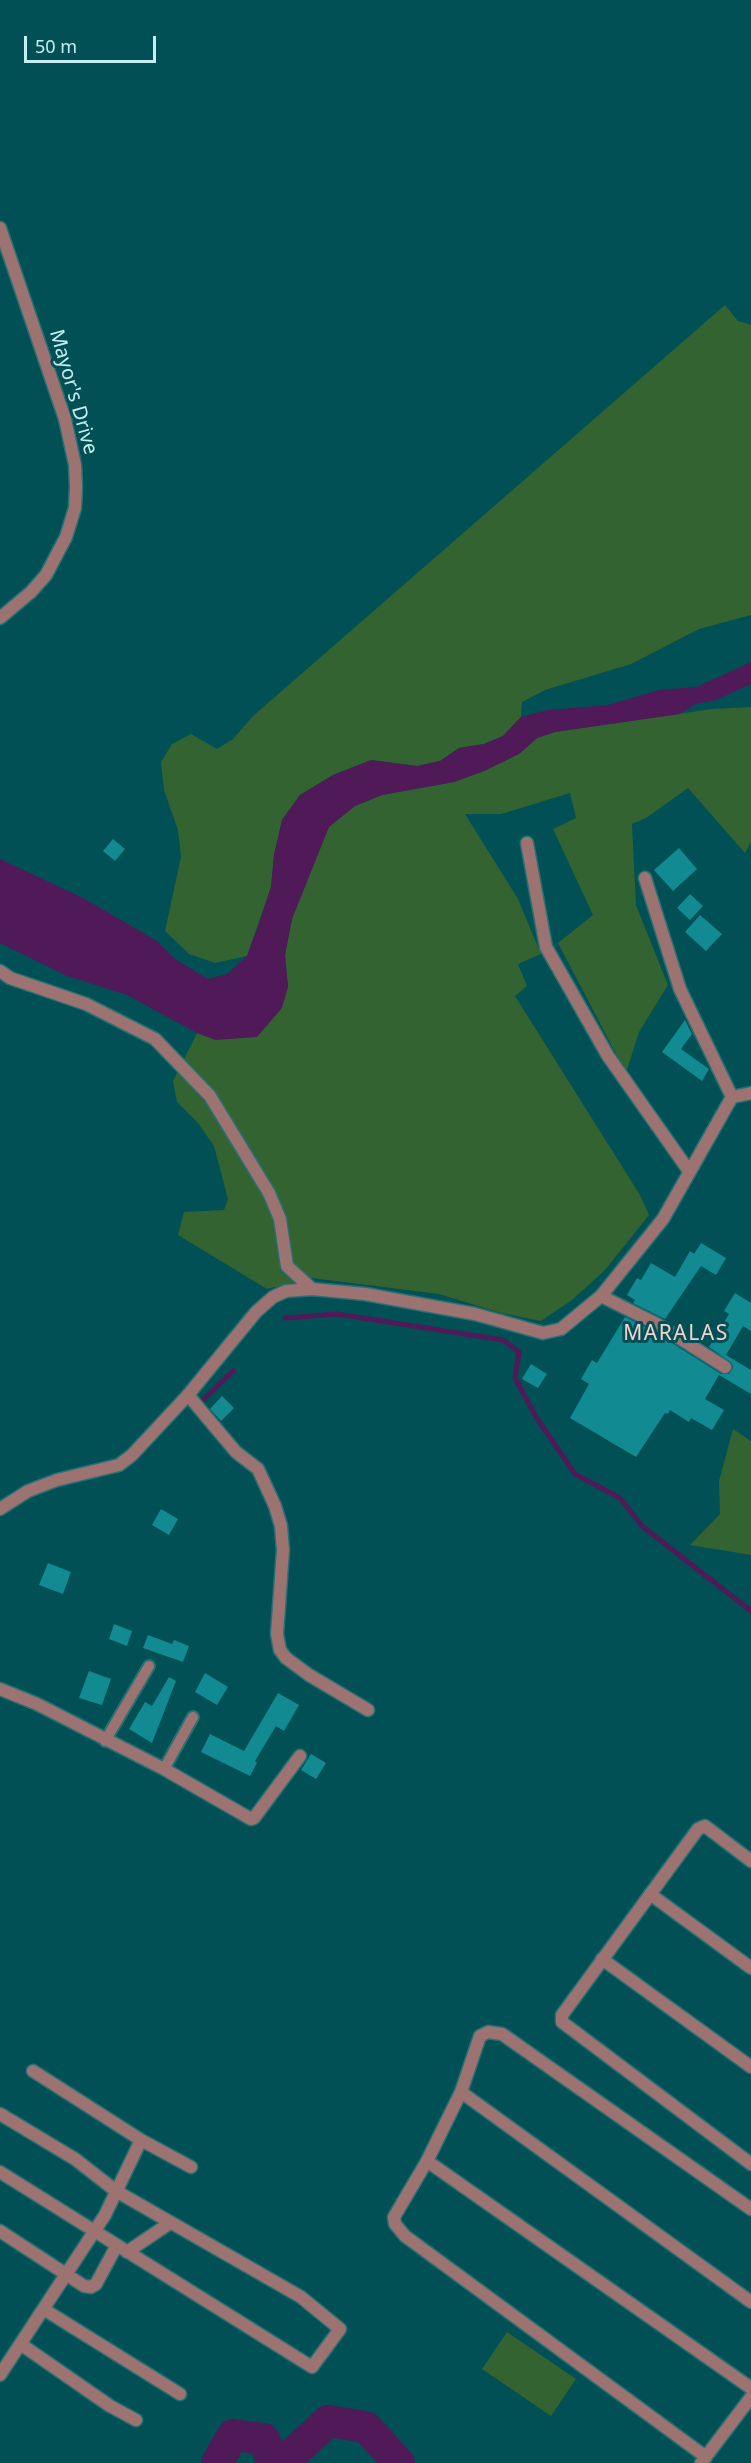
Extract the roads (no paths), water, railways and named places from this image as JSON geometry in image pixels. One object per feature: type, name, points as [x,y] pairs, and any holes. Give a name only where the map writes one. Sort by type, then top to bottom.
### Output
[{"type":"street","name":"Mayor's Drive","points":[[0,228],[65,419],[75,465],[76,486],[75,508],[66,537],[51,566],[31,592],[0,618]]},
{"type":"street","points":[[526,843],[546,947],[608,1056],[689,1171]]},
{"type":"street","points":[[645,878],[680,989],[732,1097]]},
{"type":"street","points":[[0,971],[10,978],[86,1004],[155,1038],[210,1096],[269,1193],[280,1219],[287,1266],[312,1289]]},
{"type":"street","points":[[0,1509],[28,1491],[57,1480],[119,1465],[150,1438],[256,1312],[273,1297],[286,1291],[312,1289],[365,1294],[475,1314],[543,1333],[561,1329],[601,1296],[663,1219],[732,1097],[751,1093]]},
{"type":"street","points":[[601,1296],[657,1324],[725,1367]]},
{"type":"street","points":[[188,1395],[236,1452],[258,1469],[275,1506],[281,1527],[283,1550],[277,1634],[280,1650],[286,1658],[309,1676],[368,1710]]},
{"type":"street","points":[[0,1689],[37,1704],[105,1741],[164,1769],[250,1819],[254,1818],[300,1756]]},
{"type":"street","points":[[751,1862],[705,1826],[698,1828],[565,2008],[562,2022],[751,2164]]},
{"type":"street","points":[[650,1894],[751,1968]]},
{"type":"street","points":[[602,1959],[751,2067]]},
{"type":"street","points":[[751,2209],[502,2034],[488,2032],[480,2036],[461,2092],[427,2161],[394,2217],[399,2230],[704,2460],[751,2397]]},
{"type":"street","points":[[33,2071],[141,2140],[190,2167]]},
{"type":"street","points":[[461,2092],[751,2302]]},
{"type":"street","points":[[0,2114],[75,2159],[116,2191],[301,2297],[340,2329],[312,2367],[0,2172]]},
{"type":"street","points":[[0,2375],[22,2345],[94,2232],[141,2140]]},
{"type":"street","points":[[427,2161],[751,2388]]},
{"type":"street","points":[[0,2231],[84,2286],[96,2284],[122,2248],[170,2223]]},
{"type":"street","points":[[45,2310],[180,2394]]},
{"type":"street","points":[[22,2345],[110,2406],[136,2420]]},
{"type":"lane","points":[[105,1741],[149,1666]]},
{"type":"lane","points":[[164,1769],[193,1717]]},
{"type":"waterway","points":[[285,1318],[337,1314],[503,1340],[519,1352],[515,1378],[536,1417],[575,1474],[620,1498],[642,1526],[751,1611]]},
{"type":"waterway","points":[[202,1401],[233,1371]]},
{"type":"waterway","points":[[283,2463],[328,2421],[366,2427],[399,2463]]},
{"type":"waterway","points":[[217,2463],[233,2435],[264,2439],[272,2461],[281,2463]]},
{"type":"district","name":"MARALAS","points":[[676,1334]]}]
